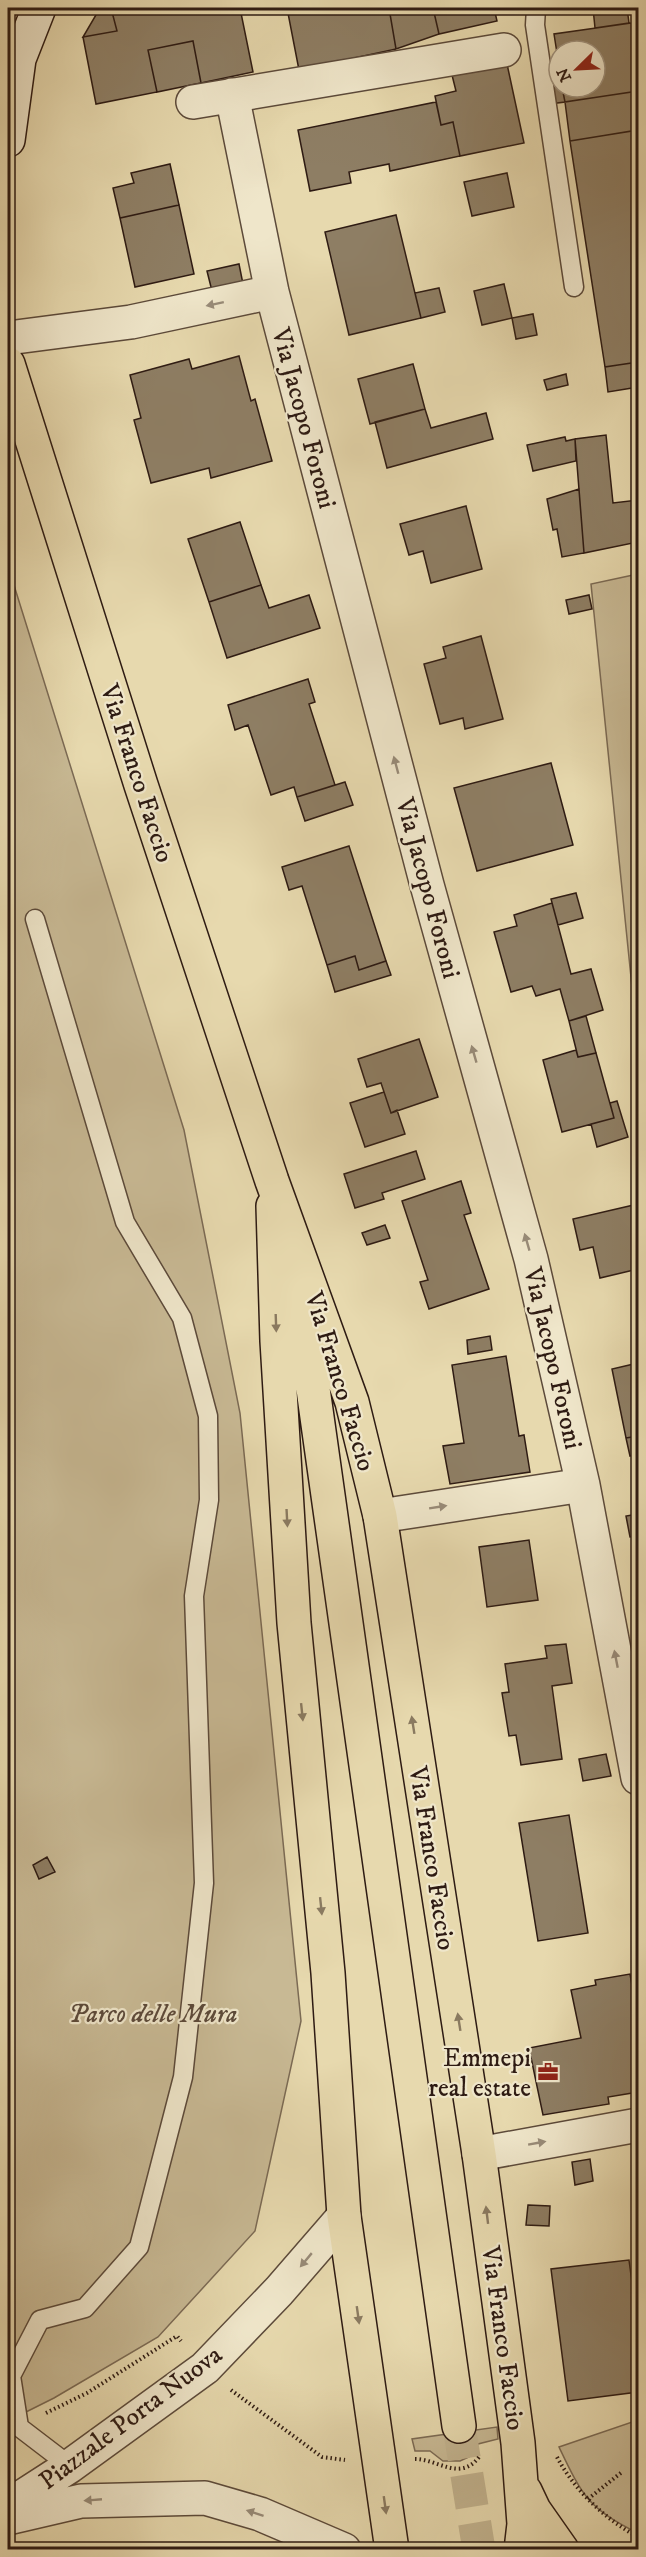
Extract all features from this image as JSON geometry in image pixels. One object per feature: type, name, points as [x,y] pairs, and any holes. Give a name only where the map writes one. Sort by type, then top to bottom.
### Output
[{"type":"main road","name":"Via Franco Faccio","points":[[8,364],[141,785],[272,1181],[352,1402],[380,1516],[479,2154],[514,2415],[524,2524],[521,2550]]},
{"type":"main road","name":"Via Franco Faccio","points":[[272,1181],[277,1341],[294,1623],[328,1973],[344,2216],[392,2550]]},
{"type":"main road","name":"Via Franco Faccio","points":[[272,1181],[307,1346],[459,2426]]},
{"type":"main road","points":[[520,2481],[531,2550]]},
{"type":"main road","points":[[520,2481],[534,2510],[562,2550]]},
{"type":"street","points":[[8,140],[19,59],[39,8]]},
{"type":"street","points":[[193,102],[504,50]]},
{"type":"street","name":"Via Jacopo Foroni","points":[[232,96],[272,292],[427,885],[531,1259],[583,1485],[639,1778]]},
{"type":"street","name":"Via Jacopo Foroni","points":[[8,338],[131,322],[272,292]]},
{"type":"street","name":"Via Jacopo Foroni","points":[[380,1516],[583,1485]]},
{"type":"street","points":[[479,2154],[639,2125]]},
{"type":"street","name":"Piazzale Porta Nuova","points":[[8,2506],[70,2466],[205,2368],[279,2291],[344,2216]]},
{"type":"street","name":"Piazzale Porta Nuova","points":[[8,2518],[81,2501],[205,2498],[260,2514],[344,2550]]},
{"type":"lane","points":[[536,8],[536,25],[574,287]]},
{"type":"lane","points":[[35,919],[125,1222],[182,1318],[208,1416],[210,1500],[194,1596],[204,1883],[183,2077],[139,2247],[85,2308],[40,2320],[11,2376],[18,2427],[70,2466]]},
{"type":"path","points":[[588,2499],[622,2472]]},
{"type":"green space","name":"Parco delle Mura","points":[[8,566],[184,1130],[240,1413],[301,2021],[255,2231],[158,2337],[54,2398],[8,2421]]},
{"type":"green space","points":[[638,574],[638,1046],[591,584]]},
{"type":"green space","points":[[638,2420],[638,2533],[608,2516],[588,2499],[559,2447]]},
{"type":"green space","points":[[497,2427],[498,2439],[478,2444],[469,2457],[460,2461],[443,2461],[430,2451],[415,2451],[412,2439]]},
{"type":"green space","points":[[183,2543],[209,2543],[236,2549],[133,2549]]},
{"type":"building","points":[[100,8],[111,8],[117,31],[83,37]]},
{"type":"building","points":[[111,8],[240,8],[253,72],[201,83],[193,41],[148,50],[157,92],[96,104],[83,37],[117,31]]},
{"type":"building","points":[[287,8],[389,8],[396,49],[299,70]]},
{"type":"building","points":[[389,8],[433,8],[439,34],[396,49]]},
{"type":"building","points":[[433,8],[494,8],[497,21],[439,34]]},
{"type":"building","points":[[593,8],[627,8],[629,23],[595,28]]},
{"type":"building","points":[[638,22],[638,91],[607,96],[607,39],[555,39],[554,34]]},
{"type":"building","points":[[193,41],[201,83],[157,92],[148,50]]},
{"type":"building","points":[[507,64],[524,143],[460,156],[453,122],[441,125],[435,96],[456,91],[452,75]]},
{"type":"building","points":[[547,67],[547,99],[564,99],[565,102],[541,105],[535,69]]},
{"type":"building","points":[[638,91],[638,130],[570,141],[565,102],[607,99],[607,96]]},
{"type":"building","points":[[564,99],[585,99],[565,102]]},
{"type":"building","points":[[436,102],[441,125],[453,122],[460,156],[390,171],[389,164],[349,172],[351,183],[310,191],[298,130]]},
{"type":"building","points":[[638,130],[638,362],[605,367],[570,141]]},
{"type":"building","points":[[170,164],[179,205],[120,218],[113,188],[134,183],[131,173]]},
{"type":"building","points":[[507,173],[514,207],[472,216],[464,182]]},
{"type":"building","points":[[179,205],[194,274],[135,287],[120,218]]},
{"type":"building","points":[[396,215],[421,318],[349,335],[325,232]]},
{"type":"building","points":[[239,264],[243,284],[212,291],[207,271]]},
{"type":"building","points":[[504,284],[512,318],[482,325],[474,291]]},
{"type":"building","points":[[439,288],[445,312],[421,318],[415,293]]},
{"type":"building","points":[[533,314],[537,335],[516,339],[512,318]]},
{"type":"building","points":[[239,356],[251,401],[255,399],[272,461],[211,478],[209,468],[151,483],[134,420],[141,418],[130,375],[189,359],[192,369]]},
{"type":"building","points":[[638,362],[638,387],[608,392],[605,367]]},
{"type":"building","points":[[413,364],[425,409],[370,424],[358,379]]},
{"type":"building","points":[[566,374],[568,385],[547,390],[544,380]]},
{"type":"building","points":[[425,409],[431,428],[486,413],[493,439],[387,468],[375,422]]},
{"type":"building","points":[[606,435],[613,503],[638,500],[638,542],[584,553],[575,439]]},
{"type":"building","points":[[565,437],[566,441],[575,439],[576,461],[533,471],[527,445]]},
{"type":"building","points":[[579,489],[584,553],[562,557],[557,529],[553,530],[547,499]]},
{"type":"building","points":[[466,506],[482,569],[431,583],[423,551],[409,555],[400,524]]},
{"type":"building","points":[[240,522],[261,585],[209,602],[188,539]]},
{"type":"building","points":[[261,585],[269,608],[309,595],[320,628],[227,658],[209,602]]},
{"type":"building","points":[[589,595],[592,609],[569,614],[566,600]]},
{"type":"building","points":[[481,636],[503,719],[465,729],[463,718],[440,724],[424,664],[446,658],[443,647]]},
{"type":"building","points":[[308,679],[315,702],[309,704],[335,785],[297,797],[294,787],[271,795],[248,725],[235,730],[228,705]]},
{"type":"building","points":[[551,763],[573,845],[477,871],[454,788]]},
{"type":"building","points":[[345,782],[353,805],[305,821],[297,797]]},
{"type":"building","points":[[349,846],[386,961],[359,970],[355,956],[327,965],[302,886],[289,890],[282,867]]},
{"type":"building","points":[[576,893],[583,918],[558,925],[551,899]]},
{"type":"building","points":[[552,903],[571,974],[591,969],[603,1010],[569,1021],[560,989],[536,996],[532,986],[511,992],[494,932],[517,926],[514,915]]},
{"type":"building","points":[[355,956],[359,970],[386,961],[391,975],[335,992],[327,965]]},
{"type":"building","points":[[586,1016],[596,1053],[578,1057],[569,1021]]},
{"type":"building","points":[[419,1039],[438,1097],[391,1113],[381,1083],[367,1087],[358,1059]]},
{"type":"building","points":[[576,1050],[578,1057],[596,1053],[614,1118],[562,1132],[543,1060]]},
{"type":"building","points":[[384,1092],[391,1113],[397,1110],[405,1134],[365,1147],[350,1103]]},
{"type":"building","points":[[617,1101],[628,1137],[597,1147],[591,1124],[614,1118],[610,1103]]},
{"type":"building","points":[[416,1151],[425,1179],[382,1193],[384,1199],[355,1208],[344,1174]]},
{"type":"building","points":[[461,1181],[471,1213],[464,1215],[489,1289],[429,1309],[420,1282],[428,1280],[402,1201]]},
{"type":"building","points":[[638,1204],[638,1269],[600,1278],[593,1247],[580,1250],[573,1219]]},
{"type":"building","points":[[385,1225],[390,1238],[367,1245],[362,1233]]},
{"type":"building","points":[[490,1336],[492,1350],[468,1354],[467,1340]]},
{"type":"building","points":[[506,1356],[519,1436],[524,1435],[530,1472],[450,1484],[443,1446],[464,1443],[452,1365]]},
{"type":"building","points":[[638,1363],[638,1436],[626,1438],[612,1369]]},
{"type":"building","points":[[638,1436],[638,1454],[630,1456],[626,1438]]},
{"type":"building","points":[[638,1514],[638,1536],[630,1537],[626,1516]]},
{"type":"building","points":[[529,1540],[538,1600],[487,1607],[479,1547]]},
{"type":"building","points":[[566,1644],[572,1683],[552,1686],[562,1759],[521,1765],[516,1735],[509,1736],[502,1693],[509,1692],[505,1664],[547,1658],[545,1646]]},
{"type":"building","points":[[606,1754],[611,1776],[583,1781],[579,1759]]},
{"type":"building","points":[[569,1815],[588,1933],[538,1941],[519,1823]]},
{"type":"building","points":[[47,1857],[55,1872],[39,1879],[33,1865]]},
{"type":"building","points":[[630,1974],[638,2019],[638,2092],[608,2097],[609,2104],[543,2115],[529,2048],[581,2038],[571,1990],[596,1985],[595,1980]]},
{"type":"building","points":[[590,2159],[593,2181],[575,2185],[572,2162]]},
{"type":"building","points":[[528,2205],[550,2206],[549,2226],[526,2225]]},
{"type":"building","points":[[629,2260],[638,2328],[638,2392],[568,2401],[551,2269]]},
{"type":"tunnel","points":[[459,2426],[479,2550]]},
{"type":"place","name":"Emmepi real estate","points":[[548,2072]]}]
